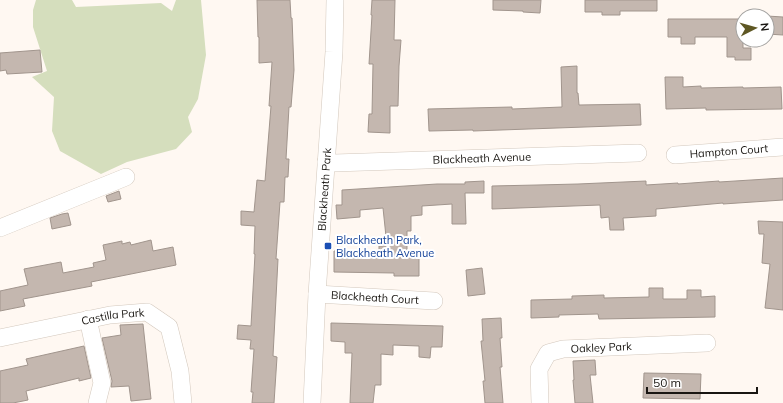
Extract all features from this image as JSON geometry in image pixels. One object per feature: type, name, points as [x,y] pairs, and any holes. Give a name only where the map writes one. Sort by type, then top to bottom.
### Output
[{"type":"street","name":"Blackheath Park","points":[[312,403],[317,294],[334,52],[335,0]]},
{"type":"street","name":"Hampton Court","points":[[675,155],[783,147]]},
{"type":"street","name":"Blackheath Avenue","points":[[326,162],[334,163],[638,153]]},
{"type":"street","points":[[0,228],[126,177]]},
{"type":"street","name":"Blackheath Court","points":[[317,294],[434,301]]},
{"type":"street","name":"Castilla Park","points":[[0,338],[110,315],[147,312],[168,327],[180,371],[183,403]]},
{"type":"street","points":[[88,320],[102,383],[97,403]]},
{"type":"street","name":"Oakley Park","points":[[540,403],[539,369],[548,353],[563,349],[707,343]]},
{"type":"green space","points":[[36,0],[72,0],[76,7],[161,3],[172,11],[176,0],[201,0],[206,55],[198,99],[188,117],[192,132],[176,149],[127,162],[101,174],[60,151],[52,131],[54,97],[32,77],[47,71],[33,27],[33,10]]},
{"type":"building","points":[[257,0],[290,0],[292,18],[294,70],[291,107],[289,107],[286,159],[289,159],[288,177],[285,177],[284,202],[280,202],[276,259],[278,259],[273,356],[277,357],[274,403],[252,403],[253,392],[251,392],[254,349],[250,349],[251,340],[237,339],[238,325],[251,326],[255,254],[255,226],[241,225],[241,211],[254,212],[257,180],[265,181],[271,106],[269,106],[272,62],[259,63]]},
{"type":"building","points":[[372,0],[395,0],[394,40],[401,40],[398,106],[390,106],[390,133],[368,132],[369,114],[372,114],[373,64],[369,64]]},
{"type":"building","points":[[493,0],[541,0],[540,13],[493,10]]},
{"type":"building","points":[[585,0],[657,0],[657,11],[620,11],[620,15],[602,15],[602,12],[585,12]]},
{"type":"building","points":[[775,16],[783,17],[783,35],[775,34]]},
{"type":"building","points":[[668,19],[735,19],[735,48],[751,48],[751,60],[735,60],[735,57],[727,57],[727,37],[695,37],[695,44],[681,44],[681,37],[668,37]]},
{"type":"building","points":[[40,50],[42,72],[7,74],[6,70],[0,71],[0,53]]},
{"type":"building","points":[[577,66],[577,93],[579,105],[640,104],[641,125],[473,131],[429,131],[428,109],[512,107],[512,109],[562,107],[561,67]]},
{"type":"building","points":[[665,77],[683,77],[683,87],[781,87],[782,109],[666,109]]},
{"type":"building","points":[[783,178],[783,200],[723,203],[656,209],[656,216],[623,218],[624,230],[610,230],[609,217],[601,218],[600,205],[492,209],[492,186],[646,181],[646,185]]},
{"type":"building","points":[[484,181],[484,193],[465,193],[466,224],[452,224],[452,204],[422,206],[422,215],[411,216],[411,231],[407,231],[407,254],[419,255],[419,276],[394,276],[394,273],[334,272],[334,251],[379,251],[379,246],[387,246],[383,208],[360,210],[360,217],[337,219],[336,205],[342,205],[342,190],[437,184],[465,184],[465,182]]},
{"type":"building","points":[[119,191],[121,199],[108,202],[106,196]]},
{"type":"building","points":[[68,213],[71,225],[52,229],[50,218]]},
{"type":"building","points":[[758,221],[783,222],[783,310],[765,308],[770,264],[762,263],[764,234],[759,234]]},
{"type":"building","points":[[151,240],[153,251],[173,247],[176,265],[91,282],[92,286],[23,299],[25,306],[0,311],[0,291],[28,285],[24,269],[61,262],[63,273],[94,267],[93,263],[106,260],[103,245],[122,241],[122,244],[130,242],[131,245]]},
{"type":"building","points":[[482,268],[485,294],[468,296],[466,270]]},
{"type":"building","points":[[649,288],[663,288],[663,299],[687,299],[687,290],[701,290],[701,297],[715,296],[715,317],[599,319],[598,314],[559,315],[559,317],[531,318],[531,300],[572,299],[572,296],[604,295],[604,298],[649,297]]},
{"type":"building","points":[[501,318],[502,338],[500,338],[502,367],[500,367],[503,403],[485,403],[483,381],[485,381],[481,341],[483,341],[482,319]]},
{"type":"building","points":[[331,323],[443,326],[442,347],[431,347],[430,358],[419,357],[419,346],[393,345],[393,355],[381,354],[381,385],[375,385],[373,403],[350,403],[352,353],[345,353],[345,342],[331,341]]},
{"type":"building","points":[[143,324],[151,399],[131,401],[129,386],[111,387],[112,381],[102,338],[121,335],[120,325]]},
{"type":"building","points":[[84,346],[91,378],[79,381],[79,378],[26,391],[28,400],[13,403],[0,403],[0,371],[28,365],[26,359]]},
{"type":"building","points":[[595,360],[596,375],[590,375],[593,403],[575,403],[573,361]]},
{"type":"building","points":[[644,373],[701,374],[700,399],[643,398]]},
{"type":"place","name":"Blackheath Park, Blackheath Avenue","points":[[328,246]]}]
